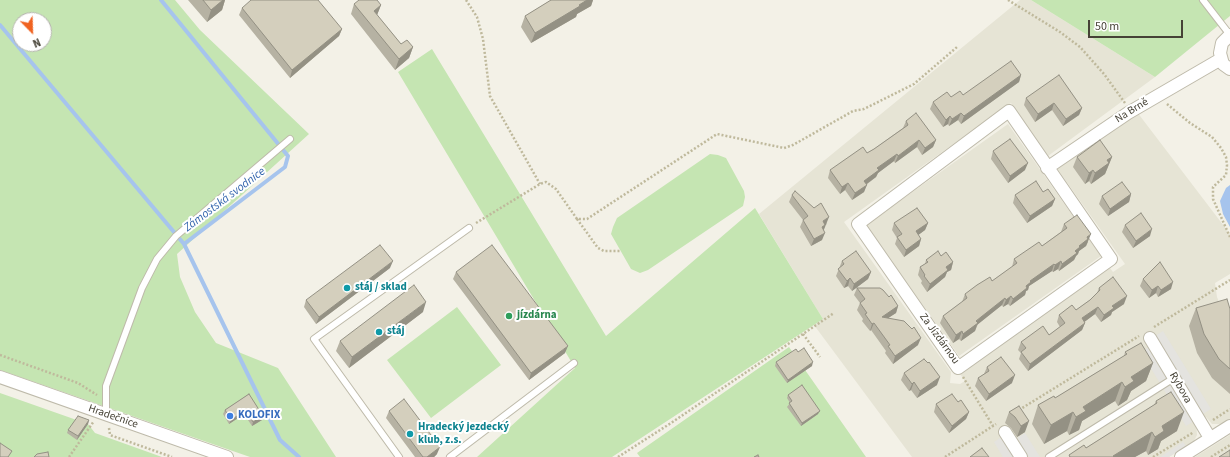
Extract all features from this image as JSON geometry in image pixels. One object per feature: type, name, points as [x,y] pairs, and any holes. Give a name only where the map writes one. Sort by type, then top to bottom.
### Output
[{"type":"street","points":[[1230,35],[1222,43],[1220,48],[1223,64],[1230,69]]},
{"type":"street","name":"Na Brně","points":[[1047,168],[1131,111],[1221,59]]},
{"type":"street","name":"Za Jízdárnou","points":[[1009,111],[1111,259],[958,368],[858,224],[1009,111]]},
{"type":"street","name":"Rybova","points":[[1147,334],[1210,438]]},
{"type":"street","name":"Hradečnice","points":[[0,377],[227,457]]},
{"type":"street","points":[[1181,457],[1230,426]]},
{"type":"street","points":[[1002,427],[1021,457]]},
{"type":"lane","points":[[1203,0],[1230,35]]},
{"type":"lane","points":[[103,414],[106,386],[142,288],[157,259],[176,236],[290,139]]},
{"type":"lane","points":[[399,457],[314,339],[469,228]]},
{"type":"lane","points":[[450,457],[574,363]]},
{"type":"lane","points":[[1049,457],[1174,378]]},
{"type":"path","points":[[466,0],[477,17],[483,39],[490,96],[540,184]]},
{"type":"path","points":[[1008,0],[1060,32],[1080,47],[1104,74],[1131,111]]},
{"type":"path","points":[[577,219],[590,218],[717,134],[784,148],[793,145],[853,111],[864,109],[914,84],[958,47]]},
{"type":"path","points":[[1166,104],[1190,123],[1212,137],[1226,157],[1226,175],[1213,187],[1213,199],[1230,237]]},
{"type":"path","points":[[469,228],[540,184],[546,182],[556,189],[598,248],[604,251],[621,250]]},
{"type":"path","points":[[1013,413],[1147,334],[1230,280]]},
{"type":"path","points":[[618,457],[834,313]]},
{"type":"path","points":[[803,334],[820,357]]},
{"type":"path","points":[[958,368],[993,426]]},
{"type":"path","points":[[1153,457],[1230,409]]},
{"type":"path","points":[[68,457],[103,414]]},
{"type":"path","points":[[945,457],[993,426],[1002,427]]},
{"type":"path","points":[[1211,457],[1230,445]]},
{"type":"shaded area","points":[[1020,0],[1031,0],[1155,77],[1048,156],[1011,103],[844,222],[951,372],[950,383],[960,384],[965,381],[960,374],[1110,268],[1113,272],[1125,264],[1056,167],[1137,112],[1230,234],[1230,274],[1215,283],[1217,297],[1230,329],[1230,419],[1225,423],[1212,424],[1206,417],[1196,422],[1197,435],[1194,441],[1169,457],[912,457],[814,325],[823,319],[759,214]]},
{"type":"shaded area","points":[[1008,124],[1101,256],[959,356],[866,225]]},
{"type":"shaded area","points":[[1163,331],[1211,409],[1203,414],[1155,336]]},
{"type":"shaded area","points":[[1149,347],[1194,421],[1186,426],[1141,352]]},
{"type":"shaded area","points":[[1025,433],[1040,457],[1029,457],[1017,438]]},
{"type":"shaded area","points":[[1230,435],[1230,457],[1195,457]]},
{"type":"shaded area","points":[[1003,436],[1016,457],[1003,457],[994,442]]},
{"type":"shaded area","points":[[1183,442],[1186,446],[1169,457],[1160,457]]},
{"type":"green space","points":[[0,0],[175,0],[200,30],[309,134],[177,254],[180,277],[195,312],[216,343],[278,368],[336,457],[250,457],[0,370]]},
{"type":"green space","points":[[1031,0],[1230,0],[1230,16],[1155,77]]},
{"type":"green space","points":[[432,49],[606,336],[755,208],[823,319],[612,457],[477,457],[575,368],[398,72]]},
{"type":"green space","points":[[710,154],[726,158],[744,191],[745,197],[743,206],[648,270],[640,273],[631,269],[611,234],[617,218]]},
{"type":"green space","points":[[457,307],[501,365],[431,418],[387,360]]},
{"type":"green space","points":[[789,347],[866,457],[640,457],[637,453]]},
{"type":"green space","points":[[0,393],[88,424],[95,433],[162,457],[0,457]]},
{"type":"water","points":[[1230,185],[1230,227],[1223,214],[1220,201],[1226,188]]},
{"type":"building","points":[[203,0],[223,0],[211,10]]},
{"type":"building","points":[[251,0],[318,0],[342,29],[292,70],[242,8]]},
{"type":"building","points":[[359,0],[377,0],[381,5],[374,11],[401,44],[407,40],[413,47],[399,59],[354,4]]},
{"type":"building","points":[[551,0],[587,0],[579,5],[580,6],[535,33],[525,16]]},
{"type":"building","points":[[1011,61],[1021,75],[964,116],[961,113],[952,119],[950,116],[946,120],[933,102],[947,92],[951,97],[960,91],[963,95]]},
{"type":"building","points":[[1059,75],[1082,108],[1066,119],[1054,103],[1038,114],[1026,98]]},
{"type":"building","points":[[916,113],[936,140],[925,148],[919,140],[898,156],[897,154],[877,168],[879,170],[864,181],[867,185],[855,193],[848,183],[842,187],[830,170],[863,147],[867,153],[874,149],[908,125],[906,121]]},
{"type":"building","points":[[1010,139],[1028,163],[1010,176],[993,151]]},
{"type":"building","points":[[1100,140],[1112,157],[1107,160],[1109,163],[1095,173],[1093,170],[1089,173],[1077,157]]},
{"type":"building","points":[[1036,181],[1043,192],[1048,189],[1055,199],[1030,216],[1015,195]]},
{"type":"building","points":[[1122,182],[1131,194],[1110,209],[1102,196]]},
{"type":"building","points":[[795,191],[814,208],[821,203],[829,217],[823,221],[825,225],[822,227],[825,233],[814,239],[803,220],[808,216],[792,195]]},
{"type":"building","points":[[917,208],[928,223],[916,231],[921,239],[906,250],[897,237],[902,234],[894,223]]},
{"type":"building","points":[[1141,213],[1152,229],[1136,241],[1125,225]]},
{"type":"building","points":[[1077,215],[1091,234],[1087,237],[1088,239],[1075,251],[1077,253],[1062,264],[1061,261],[1055,265],[1054,264],[1030,281],[1031,282],[1026,286],[1027,288],[1013,299],[1011,296],[1006,300],[1005,298],[976,321],[978,323],[963,334],[962,331],[956,335],[943,316],[967,298],[965,294],[990,277],[992,281],[1017,263],[1014,259],[1039,242],[1042,246],[1067,228],[1064,224]]},
{"type":"building","name":"stáj / sklad","points":[[380,245],[393,261],[319,317],[306,300]]},
{"type":"building","name":"jízdárna","points":[[492,245],[568,346],[531,373],[456,272]]},
{"type":"building","points":[[856,251],[871,272],[854,284],[850,278],[847,281],[838,269],[844,264],[842,261]]},
{"type":"building","points":[[938,251],[941,256],[946,252],[953,262],[946,267],[948,270],[930,284],[920,267],[928,262],[926,260]]},
{"type":"building","points":[[1160,262],[1173,282],[1161,290],[1158,286],[1152,290],[1143,279]]},
{"type":"building","points":[[1113,277],[1127,296],[1112,306],[1114,308],[1104,315],[1098,307],[1082,318],[1085,323],[1030,364],[1021,352],[1026,348],[1021,342],[1043,326],[1049,335],[1065,323],[1059,315],[1072,305],[1076,310],[1090,300],[1100,290],[1099,288]]},
{"type":"building","name":"stáj","points":[[414,285],[426,302],[352,357],[340,341]]},
{"type":"building","points":[[857,288],[880,288],[889,297],[891,295],[898,306],[882,317],[904,321],[912,329],[914,327],[921,338],[895,356],[888,346],[890,345],[874,323],[872,324],[865,314],[867,313],[860,303],[865,299]]},
{"type":"building","points":[[1227,299],[1230,309],[1230,369],[1219,359],[1204,334],[1196,308]]},
{"type":"building","points":[[1141,343],[1153,363],[1131,377],[1134,381],[1125,387],[1122,382],[1083,407],[1086,411],[1076,417],[1073,412],[1051,425],[1038,405],[1054,396],[1055,398],[1127,354],[1125,352]]},
{"type":"building","points":[[804,348],[813,362],[788,380],[776,362],[796,349],[798,352]]},
{"type":"building","points":[[1001,357],[1015,375],[989,394],[978,378],[989,371],[987,367]]},
{"type":"building","points":[[924,359],[928,363],[929,362],[940,377],[920,391],[914,382],[912,384],[904,373]]},
{"type":"building","points":[[802,385],[820,411],[802,423],[789,403],[792,401],[788,395]]},
{"type":"building","points":[[1171,392],[1184,412],[1162,426],[1164,431],[1155,437],[1152,432],[1113,456],[1114,457],[1070,457],[1069,455],[1084,445],[1086,448],[1157,403],[1156,401]]},
{"type":"building","points":[[249,394],[263,416],[253,422],[246,410],[231,420],[225,410]]},
{"type":"building","points":[[952,394],[958,402],[961,400],[969,412],[952,426],[936,404]]},
{"type":"building","name":"Hradecký jezdecký klub, z.s.","points":[[404,399],[440,447],[427,457],[423,457],[389,411]]},
{"type":"building","points":[[1019,406],[1029,421],[1021,426],[1015,417],[1009,412]]},
{"type":"building","points":[[78,416],[89,420],[78,436],[68,430]]},
{"type":"building","points":[[0,443],[12,451],[8,457],[0,457]]},
{"type":"building","points":[[982,448],[989,457],[970,457]]},
{"type":"building","points":[[1230,450],[1230,457],[1219,457]]},
{"type":"building","points":[[48,452],[49,457],[34,457],[37,454]]},
{"type":"waterway","name":"Zámostská svodnice","points":[[161,0],[288,156],[285,167],[184,244],[280,440],[299,457]]},
{"type":"waterway","points":[[0,25],[184,244]]},
{"type":"place","name":"stáj / sklad","points":[[347,288]]},
{"type":"place","name":"jízdárna","points":[[509,316]]},
{"type":"place","name":"stáj","points":[[379,332]]},
{"type":"place","name":"KOLOFIX","points":[[230,416]]},
{"type":"place","name":"Hradecký jezdecký klub, z.s.","points":[[410,434]]}]
